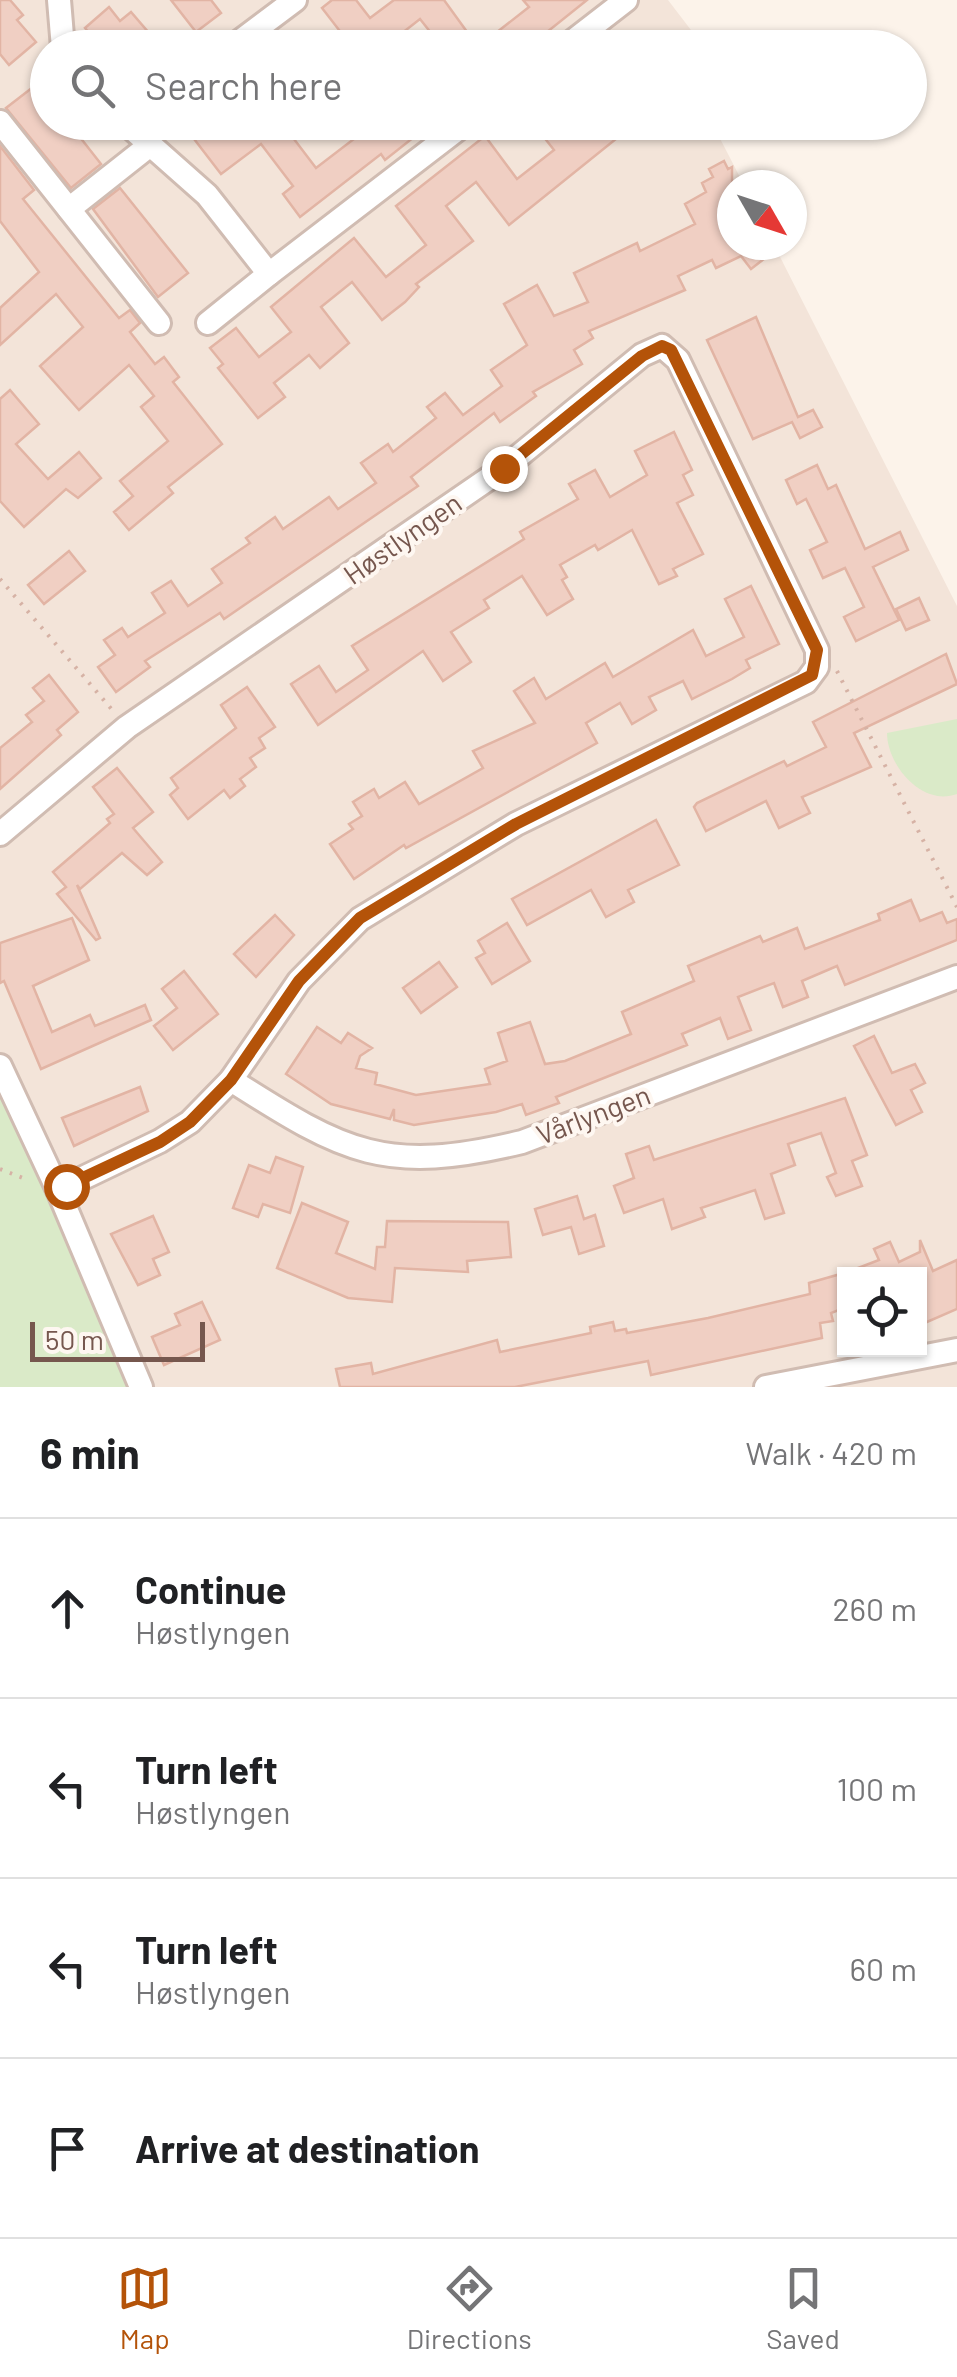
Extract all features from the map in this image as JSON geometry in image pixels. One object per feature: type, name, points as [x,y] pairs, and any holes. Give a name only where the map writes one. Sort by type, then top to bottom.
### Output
[{"type":"street","points":[[59,0],[62,30]]},
{"type":"street","points":[[255,30],[295,0]]},
{"type":"street","points":[[587,30],[626,0]]},
{"type":"street","points":[[0,122],[159,323]]},
{"type":"street","points":[[144,140],[207,195],[268,274]]},
{"type":"street","points":[[208,324],[443,140]]},
{"type":"street","points":[[69,210],[150,146]]},
{"type":"street","name":"Høstlyngen","points":[[0,834],[127,726],[504,468],[642,356],[662,346],[678,360],[817,650]]},
{"type":"street","points":[[58,1190],[160,1142],[190,1122],[231,1080],[299,981],[360,918],[516,824],[806,682],[817,667],[817,650]]},
{"type":"street","name":"Vårlyngen","points":[[231,1080],[332,1142],[388,1155],[456,1158],[522,1142],[957,977]]},
{"type":"street","points":[[0,1066],[58,1190],[141,1387]]},
{"type":"street","points":[[766,1387],[957,1350]]},
{"type":"path","points":[[0,579],[127,726]]},
{"type":"path","points":[[817,650],[843,677],[957,907]]},
{"type":"shaded area","points":[[0,0],[668,0],[691,30],[30,30],[30,140],[721,140],[736,170],[717,170],[717,260],[782,260],[957,606],[957,1387],[0,1387]]},
{"type":"green space","points":[[957,719],[957,794],[944,796],[919,789],[893,758],[887,733]]},
{"type":"green space","points":[[0,1089],[130,1387],[0,1387]]},
{"type":"building","points":[[0,0],[10,0],[23,15],[17,20],[30,35],[30,47],[9,65],[0,54]]},
{"type":"building","points":[[171,0],[211,0],[221,13],[194,30]]},
{"type":"building","points":[[332,0],[356,0],[370,18],[394,0],[444,0],[466,30],[429,30],[420,19],[406,30],[339,30],[322,8]]},
{"type":"building","points":[[523,0],[587,0],[550,30],[500,30],[529,7]]},
{"type":"building","points":[[109,7],[120,21],[131,12],[146,30],[87,30]]},
{"type":"building","points":[[30,89],[30,138],[6,108]]},
{"type":"building","points":[[32,140],[82,140],[101,164],[71,188]]},
{"type":"building","points":[[195,140],[295,140],[316,168],[353,140],[410,140],[385,160],[381,154],[300,217],[283,194],[293,186],[261,144],[221,174]]},
{"type":"building","points":[[480,140],[488,140],[517,179],[554,150],[546,140],[615,140],[509,225],[476,182],[446,206],[473,241],[416,284],[419,287],[405,302],[382,320],[352,282],[321,307],[349,343],[320,368],[309,355],[274,383],[285,397],[258,418],[218,368],[223,364],[210,348],[236,328],[259,357],[291,332],[271,307],[354,238],[386,277],[426,245],[396,206]]},
{"type":"building","points":[[0,146],[34,190],[23,199],[119,318],[130,310],[140,323],[130,332],[155,364],[164,357],[179,377],[173,382],[222,444],[168,487],[173,493],[129,530],[114,512],[133,496],[120,481],[168,441],[141,407],[154,396],[129,365],[79,410],[40,366],[83,327],[56,294],[0,345],[0,308],[39,272],[0,221]]},
{"type":"building","points":[[724,161],[728,169],[732,167],[732,170],[717,170],[717,260],[733,260],[716,268],[712,260],[678,276],[685,290],[589,331],[593,338],[574,350],[582,364],[533,392],[536,396],[500,422],[494,413],[411,477],[418,486],[224,619],[220,613],[145,661],[150,667],[116,692],[98,667],[115,655],[104,640],[122,628],[128,637],[165,613],[152,593],[171,581],[188,606],[222,583],[212,569],[250,543],[246,538],[275,517],[283,529],[329,497],[338,509],[376,483],[361,463],[388,444],[393,452],[436,418],[427,407],[445,393],[463,415],[502,386],[491,370],[527,345],[504,304],[537,285],[554,316],[588,302],[574,273],[637,243],[640,251],[695,224],[685,204],[706,192],[702,183],[713,177],[709,169]]},
{"type":"building","points":[[120,188],[188,273],[158,297],[93,209]]},
{"type":"building","points":[[744,260],[763,260],[751,269]]},
{"type":"building","points":[[756,317],[798,417],[813,410],[822,427],[800,438],[792,422],[753,439],[707,340]]},
{"type":"building","points":[[10,390],[39,424],[16,444],[48,479],[79,452],[101,478],[78,498],[66,489],[24,527],[0,501],[0,399]]},
{"type":"building","points":[[674,432],[692,470],[683,475],[693,495],[677,503],[703,554],[673,569],[677,576],[659,584],[632,530],[598,550],[595,545],[560,565],[567,577],[562,580],[573,599],[547,615],[522,576],[484,600],[489,608],[451,632],[471,662],[443,681],[423,651],[318,725],[291,684],[319,666],[336,692],[368,670],[352,646],[524,539],[520,532],[578,499],[569,484],[595,470],[610,497],[647,475],[635,451]]},
{"type":"building","points":[[817,465],[828,489],[836,485],[865,549],[900,532],[908,550],[873,567],[899,620],[856,641],[844,617],[864,607],[845,568],[823,578],[810,550],[827,542],[806,499],[797,504],[786,480]]},
{"type":"building","points":[[69,551],[85,571],[44,604],[28,585]]},
{"type":"building","points":[[751,586],[779,644],[746,660],[750,668],[692,699],[683,681],[649,697],[656,710],[632,724],[620,703],[586,723],[597,743],[406,848],[404,845],[354,879],[330,844],[353,829],[349,824],[362,816],[353,802],[374,789],[379,798],[405,782],[419,804],[483,768],[473,751],[535,723],[514,691],[534,678],[546,699],[605,663],[613,677],[693,630],[706,656],[744,637],[725,599]]},
{"type":"building","points":[[919,598],[929,620],[906,630],[896,609]]},
{"type":"building","points":[[946,654],[957,684],[854,733],[871,767],[802,797],[810,813],[779,828],[766,801],[706,831],[694,807],[697,803],[784,761],[787,766],[826,747],[813,722]]},
{"type":"building","points":[[49,675],[78,712],[57,730],[61,735],[0,789],[0,748],[32,722],[26,715],[44,701],[33,688]]},
{"type":"building","points":[[247,687],[275,727],[259,738],[265,748],[250,758],[256,767],[240,779],[245,786],[230,798],[224,790],[188,819],[170,795],[178,788],[171,778],[236,728],[221,705]]},
{"type":"building","points":[[117,768],[153,812],[133,828],[162,862],[147,875],[122,853],[80,889],[77,885],[100,938],[96,940],[57,894],[66,887],[53,872],[110,823],[107,819],[114,814],[93,787]]},
{"type":"building","points":[[656,820],[679,865],[628,890],[634,902],[606,917],[591,890],[527,925],[512,899]]},
{"type":"building","points":[[911,900],[920,921],[942,912],[947,923],[957,919],[957,940],[845,985],[837,966],[802,981],[808,997],[783,1007],[774,983],[738,997],[751,1030],[728,1039],[720,1018],[682,1034],[687,1045],[556,1097],[559,1103],[526,1115],[522,1104],[414,1125],[394,1120],[394,1109],[390,1119],[331,1104],[286,1074],[317,1027],[341,1043],[348,1033],[372,1048],[360,1056],[356,1068],[377,1073],[375,1084],[416,1095],[490,1084],[485,1069],[507,1061],[498,1033],[530,1022],[545,1064],[565,1061],[631,1034],[622,1012],[694,981],[688,966],[760,936],[763,942],[797,928],[805,949],[880,920],[878,914]]},
{"type":"building","points":[[275,915],[294,935],[256,977],[234,954]]},
{"type":"building","points":[[72,918],[89,960],[33,986],[52,1032],[90,1015],[95,1026],[145,1005],[151,1020],[41,1069],[4,981],[0,983],[0,943]]},
{"type":"building","points":[[507,923],[530,961],[492,984],[476,958],[485,953],[478,941]]},
{"type":"building","points":[[439,962],[457,987],[421,1013],[403,988]]},
{"type":"building","points":[[184,971],[218,1014],[173,1050],[154,1026],[177,1008],[162,989]]},
{"type":"building","points":[[874,1036],[892,1073],[915,1064],[925,1083],[911,1090],[922,1112],[896,1125],[854,1046]]},
{"type":"building","points":[[140,1087],[148,1111],[74,1146],[62,1118]]},
{"type":"building","points":[[845,1098],[867,1155],[852,1161],[862,1186],[836,1196],[827,1177],[836,1173],[821,1133],[788,1144],[795,1165],[771,1174],[784,1213],[765,1219],[755,1190],[701,1208],[705,1217],[672,1229],[663,1199],[624,1213],[614,1186],[634,1178],[626,1154],[649,1146],[654,1160]]},
{"type":"building","points":[[276,1157],[303,1167],[290,1213],[263,1204],[258,1217],[233,1208],[249,1165],[270,1173]]},
{"type":"building","points":[[577,1196],[584,1219],[595,1215],[604,1246],[579,1254],[571,1227],[543,1235],[535,1209]]},
{"type":"building","points":[[302,1203],[348,1222],[336,1253],[375,1269],[377,1247],[385,1247],[387,1221],[508,1222],[511,1257],[467,1261],[468,1272],[395,1268],[392,1302],[348,1298],[277,1268]]},
{"type":"building","points":[[153,1216],[169,1252],[153,1259],[160,1275],[138,1285],[111,1234]]},
{"type":"building","points":[[920,1240],[933,1271],[957,1260],[957,1309],[927,1322],[927,1267],[861,1267],[879,1260],[874,1249],[890,1242],[899,1262],[920,1252]]},
{"type":"building","points":[[837,1275],[837,1311],[831,1313],[833,1321],[820,1323],[822,1338],[651,1375],[648,1361],[515,1387],[340,1387],[336,1369],[371,1363],[373,1374],[497,1340],[500,1352],[591,1333],[590,1327],[613,1322],[615,1331],[626,1329],[627,1333],[810,1294],[809,1283]]},
{"type":"building","points":[[202,1302],[220,1340],[164,1365],[152,1337],[180,1325],[175,1314]]},
{"type":"route","points":[[66,1186],[160,1142],[212,1102],[299,981],[360,918],[516,824],[806,682],[817,667],[817,650],[671,350],[662,346],[642,356],[504,468]]}]
